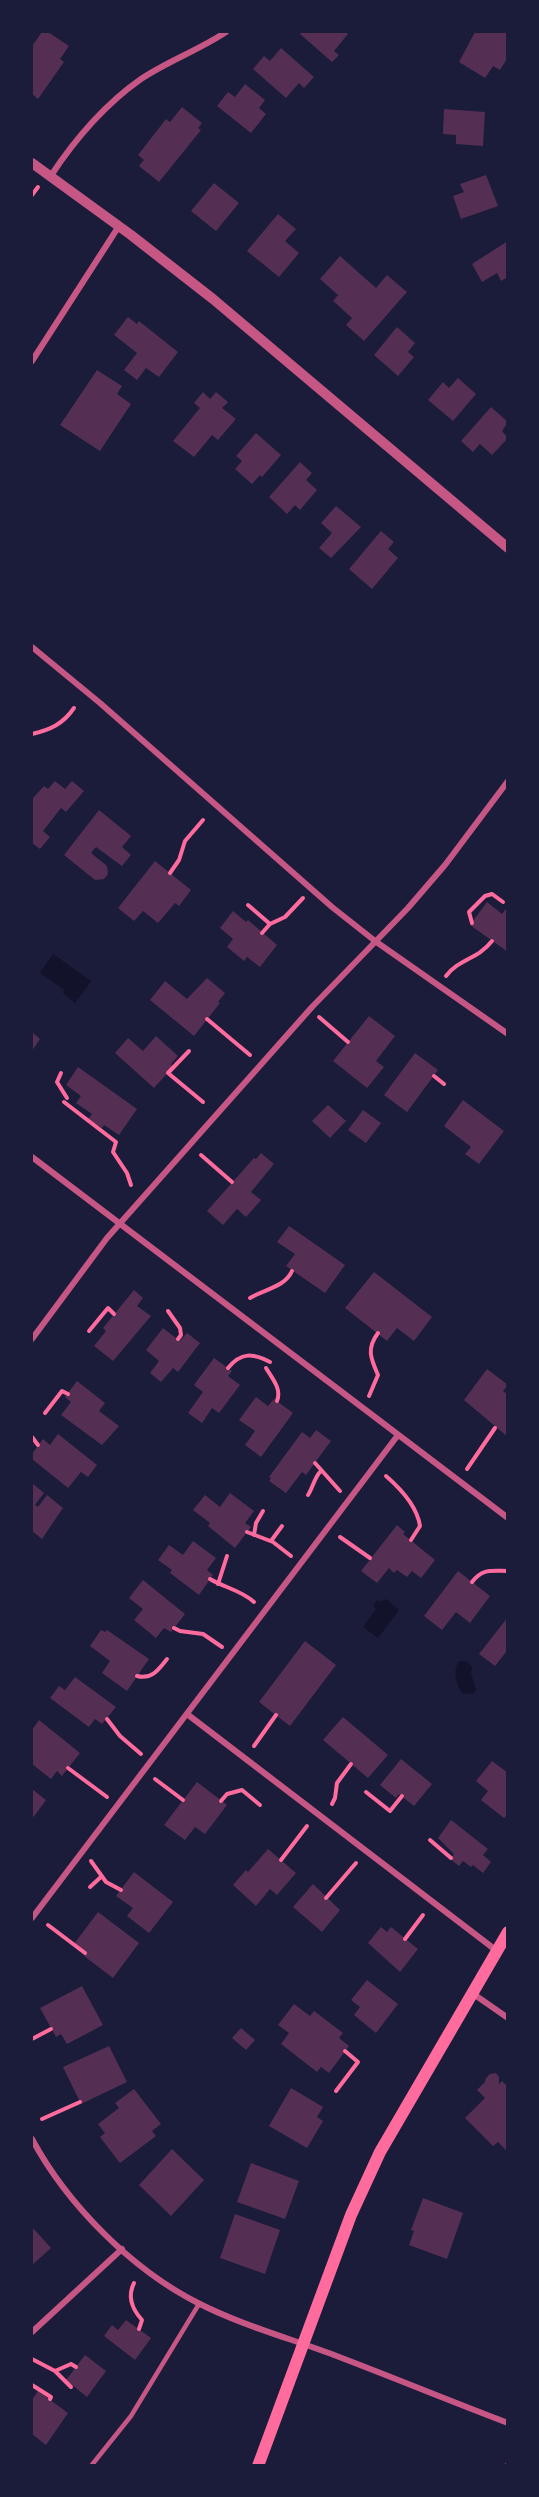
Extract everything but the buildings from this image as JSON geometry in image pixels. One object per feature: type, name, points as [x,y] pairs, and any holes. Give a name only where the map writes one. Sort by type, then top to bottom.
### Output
[{"type":"main road","points":[[258,2466],[351,2215],[380,2151],[507,1932]]},
{"type":"street","points":[[50,177],[73,143],[93,120],[118,98],[149,75],[226,32]]},
{"type":"street","points":[[32,163],[213,299],[507,548]]},
{"type":"street","points":[[32,361],[118,226]]},
{"type":"street","points":[[32,647],[100,703],[311,889],[375,941],[507,1034]]},
{"type":"street","points":[[32,1339],[119,1224],[260,1064],[445,865],[507,781]]},
{"type":"street","points":[[32,1157],[507,1518]]},
{"type":"street","points":[[32,1918],[398,1435]]},
{"type":"street","points":[[187,1714],[497,1950]]},
{"type":"street","points":[[472,1993],[507,2018]]},
{"type":"street","points":[[32,2139],[57,2181],[86,2216],[122,2249],[168,2285],[200,2304],[507,2423]]},
{"type":"street","points":[[32,2332],[122,2249]]},
{"type":"lane","points":[[91,2466],[131,2416],[200,2304]]},
{"type":"path","points":[[32,734],[62,723],[74,708]]},
{"type":"path","points":[[170,873],[179,860],[185,841],[203,820]]},
{"type":"path","points":[[262,933],[270,924],[285,917],[311,889]]},
{"type":"path","points":[[472,923],[469,912],[485,896],[492,894],[503,902]]},
{"type":"path","points":[[248,905],[270,924]]},
{"type":"path","points":[[439,986],[455,966],[479,955],[492,940]]},
{"type":"path","points":[[312,1007],[321,1019],[348,1042]]},
{"type":"path","points":[[207,1019],[260,1064]]},
{"type":"path","points":[[189,1051],[172,1071],[168,1072],[203,1102]]},
{"type":"path","points":[[60,1073],[57,1082],[65,1100],[116,1142],[113,1152],[127,1173],[131,1185]]},
{"type":"path","points":[[434,1076],[444,1084]]},
{"type":"path","points":[[201,1155],[232,1182]]},
{"type":"path","points":[[250,1298],[264,1289],[281,1284],[289,1278],[292,1271]]},
{"type":"path","points":[[89,1331],[108,1308],[114,1314]]},
{"type":"path","points":[[168,1311],[180,1328],[181,1335],[178,1339]]},
{"type":"path","points":[[361,1407],[372,1392],[378,1375],[370,1357],[371,1342],[378,1333]]},
{"type":"path","points":[[228,1368],[247,1354],[270,1362]]},
{"type":"path","points":[[266,1368],[278,1388],[277,1401]]},
{"type":"path","points":[[45,1413],[62,1391],[68,1394]]},
{"type":"path","points":[[453,1477],[468,1468],[495,1428]]},
{"type":"path","points":[[32,1437],[38,1445]]},
{"type":"path","points":[[315,1463],[332,1485],[350,1499]]},
{"type":"path","points":[[308,1495],[321,1471]]},
{"type":"path","points":[[386,1476],[417,1513],[420,1526],[411,1540]]},
{"type":"path","points":[[254,1535],[256,1523],[263,1511]]},
{"type":"path","points":[[270,1541],[282,1526]]},
{"type":"path","points":[[247,1532],[270,1541],[301,1564]]},
{"type":"path","points":[[340,1537],[370,1558]]},
{"type":"path","points":[[218,1584],[227,1556]]},
{"type":"path","points":[[471,1582],[479,1573],[492,1569],[507,1571]]},
{"type":"path","points":[[210,1579],[218,1584],[237,1589],[248,1597]]},
{"type":"path","points":[[174,1628],[203,1634],[216,1642]]},
{"type":"path","points":[[137,1676],[151,1675],[167,1659]]},
{"type":"path","points":[[254,1746],[276,1715]]},
{"type":"path","points":[[107,1719],[136,1751]]},
{"type":"path","points":[[332,1804],[337,1783],[351,1764]]},
{"type":"path","points":[[68,1768],[102,1794]]},
{"type":"path","points":[[168,1789],[183,1800]]},
{"type":"path","points":[[221,1801],[226,1794],[242,1790],[260,1805]]},
{"type":"path","points":[[366,1792],[390,1811],[402,1796]]},
{"type":"path","points":[[281,1860],[307,1827]]},
{"type":"path","points":[[430,1840],[451,1858]]},
{"type":"path","points":[[83,1851],[112,1887],[121,1890]]},
{"type":"path","points":[[326,1898],[356,1863]]},
{"type":"path","points":[[90,1887],[102,1876]]},
{"type":"path","points":[[405,1939],[423,1915]]},
{"type":"path","points":[[48,1925],[85,1953]]},
{"type":"path","points":[[32,2039],[51,2029]]},
{"type":"path","points":[[336,2091],[358,2062],[345,2051]]},
{"type":"path","points":[[42,2119],[80,2102]]},
{"type":"path","points":[[134,2283],[130,2296],[131,2304],[142,2320],[139,2329]]},
{"type":"path","points":[[32,2359],[55,2371],[71,2387]]},
{"type":"path","points":[[55,2371],[71,2364],[76,2367]]},
{"type":"path","points":[[32,2385],[51,2397],[50,2399]]},
{"type":"shaded area","points":[[53,954],[91,981],[75,1003],[63,993],[64,990],[40,973]]},
{"type":"shaded area","points":[[386,1599],[399,1610],[378,1638],[363,1627],[376,1609],[373,1606],[377,1600],[381,1602]]},
{"type":"shaded area","points":[[459,1661],[466,1661],[472,1667],[471,1674],[476,1689],[474,1693],[463,1694],[458,1686],[455,1674]]}]
